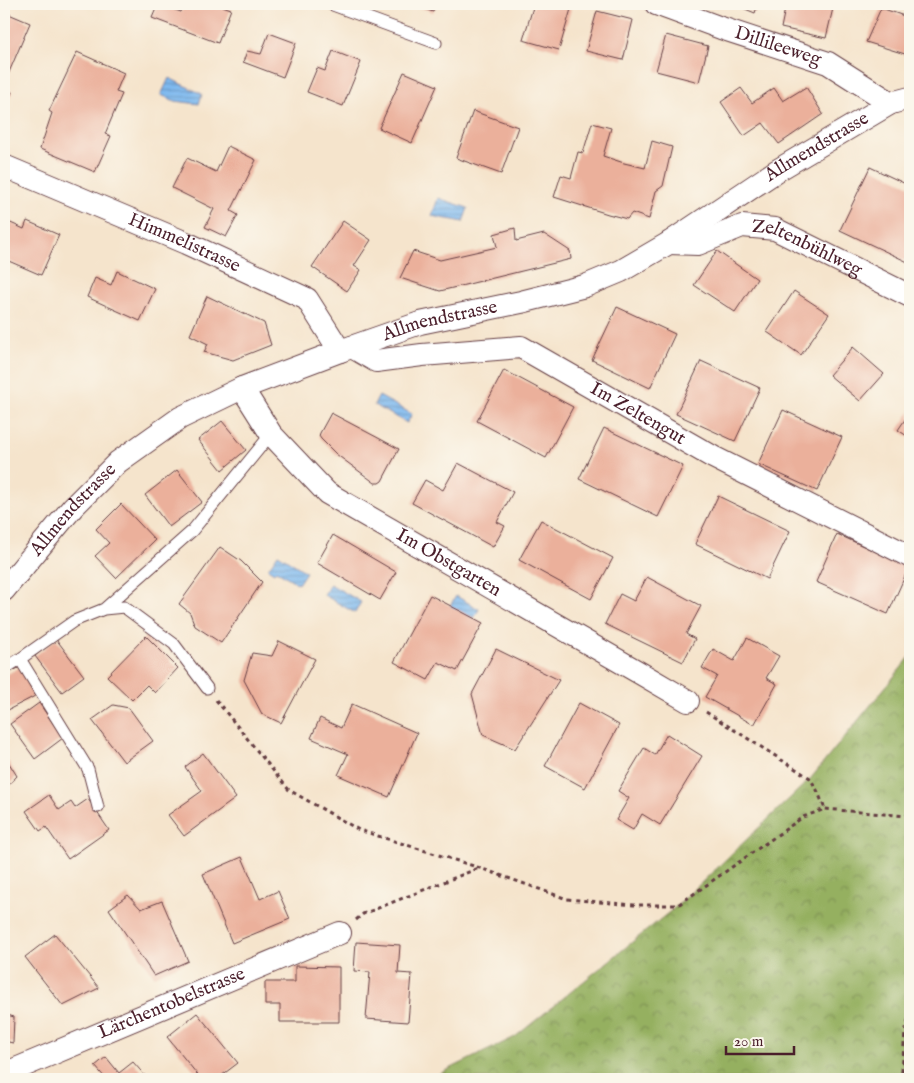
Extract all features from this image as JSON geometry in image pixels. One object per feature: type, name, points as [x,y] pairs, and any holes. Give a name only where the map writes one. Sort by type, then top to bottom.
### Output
[{"type":"street","name":"Dillileeweg","points":[[656,4],[828,63],[901,101]]},
{"type":"street","name":"Allmendstrasse","points":[[4,590],[73,507],[118,462],[180,418],[242,388],[420,323],[521,302],[585,286],[621,271],[669,243],[778,170],[901,101]]},
{"type":"street","name":"Himmelistrasse","points":[[4,166],[186,243],[307,299],[346,349]]},
{"type":"street","name":"Zeltenbühlweg","points":[[669,243],[698,244],[742,226],[774,229],[910,296]]},
{"type":"street","name":"Im Zeltengut","points":[[346,349],[376,361],[422,355],[521,347],[713,457],[909,556]]},
{"type":"street","name":"Im Obstgarten","points":[[242,388],[271,434],[327,493],[688,701]]},
{"type":"street","name":"Lärchentobelstrasse","points":[[4,1074],[340,933]]},
{"type":"lane","points":[[330,4],[436,43]]},
{"type":"lane","points":[[104,609],[192,531],[271,434]]},
{"type":"lane","points":[[4,670],[74,621],[104,609],[124,607],[174,644],[206,688]]},
{"type":"lane","points":[[20,659],[88,769],[98,807]]},
{"type":"path","points":[[206,688],[289,790],[359,830],[480,868],[567,899],[634,905],[678,905],[803,817],[825,809],[908,815]]},
{"type":"path","points":[[688,701],[810,778],[825,809]]},
{"type":"path","points":[[4,801],[8,797]]},
{"type":"path","points":[[340,933],[363,914],[480,868]]},
{"type":"path","points":[[902,1071],[905,1032],[910,1014]]},
{"type":"path","points":[[896,1079],[910,1062]]},
{"type":"green space","points":[[910,657],[910,1079],[429,1079],[515,1037],[678,905],[811,778]]},
{"type":"water","points":[[169,78],[202,94],[199,104],[175,101],[161,95]]},
{"type":"water","points":[[438,198],[468,208],[463,222],[432,216]]},
{"type":"water","points":[[379,396],[412,414],[407,423],[374,405]]},
{"type":"water","points":[[278,554],[306,572],[298,584],[276,570],[274,573],[268,569]]},
{"type":"water","points":[[330,584],[361,602],[355,613],[324,595]]},
{"type":"water","points":[[456,596],[479,609],[473,620],[450,606]]},
{"type":"building","points":[[158,4],[181,12],[184,4],[217,4],[231,9],[218,43],[152,18]]},
{"type":"building","points":[[411,4],[436,4],[433,12]]},
{"type":"building","points":[[534,4],[551,4],[571,9],[559,50],[523,40]]},
{"type":"building","points":[[733,4],[758,4],[755,13]]},
{"type":"building","points":[[786,4],[834,4],[826,38],[781,28]]},
{"type":"building","points":[[881,8],[910,18],[910,38],[905,54],[866,42]]},
{"type":"building","points":[[597,11],[633,20],[623,60],[586,51]]},
{"type":"building","points":[[4,12],[30,23],[4,84]]},
{"type":"building","points":[[269,33],[296,43],[283,77],[243,62],[247,51],[261,54]]},
{"type":"building","points":[[666,35],[708,46],[699,82],[656,71]]},
{"type":"building","points":[[333,51],[361,62],[343,106],[307,92],[317,68],[325,71]]},
{"type":"building","points":[[77,52],[124,73],[116,92],[122,94],[105,134],[111,136],[95,172],[40,149],[52,113],[49,111]]},
{"type":"building","points":[[404,72],[437,86],[412,143],[379,128]]},
{"type":"building","points":[[806,87],[823,114],[779,144],[763,123],[744,136],[721,102],[741,88],[752,103],[774,88],[783,101]]},
{"type":"building","points":[[4,89],[12,92],[4,110]]},
{"type":"building","points":[[473,111],[518,127],[501,174],[456,158]]},
{"type":"building","points":[[592,123],[611,128],[603,156],[624,163],[645,168],[652,141],[672,147],[663,186],[656,191],[649,219],[632,213],[627,219],[554,197],[561,175],[571,178],[578,152],[583,153]]},
{"type":"building","points":[[228,146],[256,160],[231,211],[238,215],[226,237],[205,227],[214,209],[172,188],[187,158],[216,172]]},
{"type":"building","points":[[870,167],[910,186],[910,263],[840,230]]},
{"type":"building","points":[[4,220],[24,229],[27,221],[59,235],[41,275],[4,259]]},
{"type":"building","points":[[343,221],[371,240],[354,266],[361,270],[347,291],[312,267]]},
{"type":"building","points":[[515,228],[516,241],[544,234],[570,251],[571,259],[440,291],[400,278],[413,251],[440,260],[497,247],[494,234]]},
{"type":"building","points":[[717,251],[757,279],[735,312],[694,285]]},
{"type":"building","points":[[117,271],[155,289],[140,321],[87,297],[95,278],[111,285]]},
{"type":"building","points":[[794,291],[829,314],[801,355],[767,332]]},
{"type":"building","points":[[207,296],[264,323],[271,345],[233,360],[204,352],[208,344],[190,335]]},
{"type":"building","points":[[617,307],[675,334],[650,388],[592,360]]},
{"type":"building","points":[[853,347],[884,374],[860,401],[829,375]]},
{"type":"building","points":[[701,361],[760,388],[735,441],[676,414]]},
{"type":"building","points":[[504,370],[573,407],[546,458],[477,421]]},
{"type":"building","points":[[783,410],[842,437],[817,491],[758,464]]},
{"type":"building","points":[[910,412],[910,438],[898,430]]},
{"type":"building","points":[[331,413],[399,449],[382,481],[375,483],[336,454],[321,439],[320,433]]},
{"type":"building","points":[[222,421],[246,450],[222,470],[198,440]]},
{"type":"building","points":[[604,428],[683,466],[658,517],[579,479]]},
{"type":"building","points":[[458,463],[513,492],[497,522],[505,526],[493,547],[412,503],[425,480],[443,490]]},
{"type":"building","points":[[177,470],[202,502],[169,527],[145,495]]},
{"type":"building","points":[[718,496],[790,531],[767,579],[695,544]]},
{"type":"building","points":[[121,504],[155,540],[116,578],[95,556],[109,543],[96,529]]},
{"type":"building","points":[[541,520],[613,558],[591,599],[519,560]]},
{"type":"building","points":[[837,534],[909,567],[888,614],[816,582]]},
{"type":"building","points":[[333,535],[396,572],[380,600],[317,563]]},
{"type":"building","points":[[220,547],[241,561],[262,582],[221,643],[195,626],[190,613],[179,604]]},
{"type":"building","points":[[647,577],[701,606],[686,634],[695,639],[683,662],[605,624],[620,594],[634,601]]},
{"type":"building","points":[[430,595],[483,623],[457,671],[438,662],[428,680],[394,662]]},
{"type":"building","points":[[146,636],[178,668],[155,693],[147,685],[132,700],[107,676]]},
{"type":"building","points":[[747,638],[779,656],[766,678],[777,684],[754,725],[705,697],[717,676],[702,668],[713,649],[734,661]]},
{"type":"building","points":[[56,639],[84,676],[62,692],[35,656]]},
{"type":"building","points":[[279,641],[315,659],[281,723],[262,714],[244,680],[252,653],[272,656]]},
{"type":"building","points":[[496,649],[559,680],[515,749],[483,735],[472,694]]},
{"type":"building","points":[[20,667],[35,696],[8,710],[4,703],[4,676]]},
{"type":"building","points":[[39,703],[63,738],[35,759],[10,724]]},
{"type":"building","points":[[579,703],[619,725],[585,788],[545,766]]},
{"type":"building","points":[[352,704],[417,733],[389,797],[338,775],[348,754],[311,738],[320,718],[341,728]]},
{"type":"building","points":[[113,705],[129,708],[153,741],[124,762],[92,720]]},
{"type":"building","points":[[667,734],[702,756],[660,825],[642,814],[633,830],[616,820],[629,798],[618,791],[644,748],[655,755]]},
{"type":"building","points":[[203,753],[236,798],[184,836],[168,815],[202,791],[185,767]]},
{"type":"building","points":[[4,755],[17,776],[4,790]]},
{"type":"building","points":[[49,795],[59,810],[71,802],[75,808],[88,799],[109,830],[68,859],[46,827],[40,831],[26,811]]},
{"type":"building","points":[[242,857],[260,899],[278,891],[290,919],[232,943],[203,874]]},
{"type":"building","points":[[128,895],[141,909],[162,901],[188,961],[154,976],[109,909]]},
{"type":"building","points":[[55,934],[99,988],[63,1006],[25,957]]},
{"type":"building","points":[[356,942],[400,945],[398,973],[412,974],[408,1022],[366,1019],[370,972],[354,971]]},
{"type":"building","points":[[295,966],[339,967],[339,1022],[280,1022],[280,1005],[265,1005],[265,982],[295,982]]},
{"type":"building","points":[[197,1013],[238,1063],[217,1079],[201,1079],[167,1037]]},
{"type":"building","points":[[4,1014],[14,1017],[13,1043],[4,1041]]},
{"type":"building","points":[[106,1057],[119,1073],[133,1062],[148,1079],[106,1079],[95,1066]]}]
